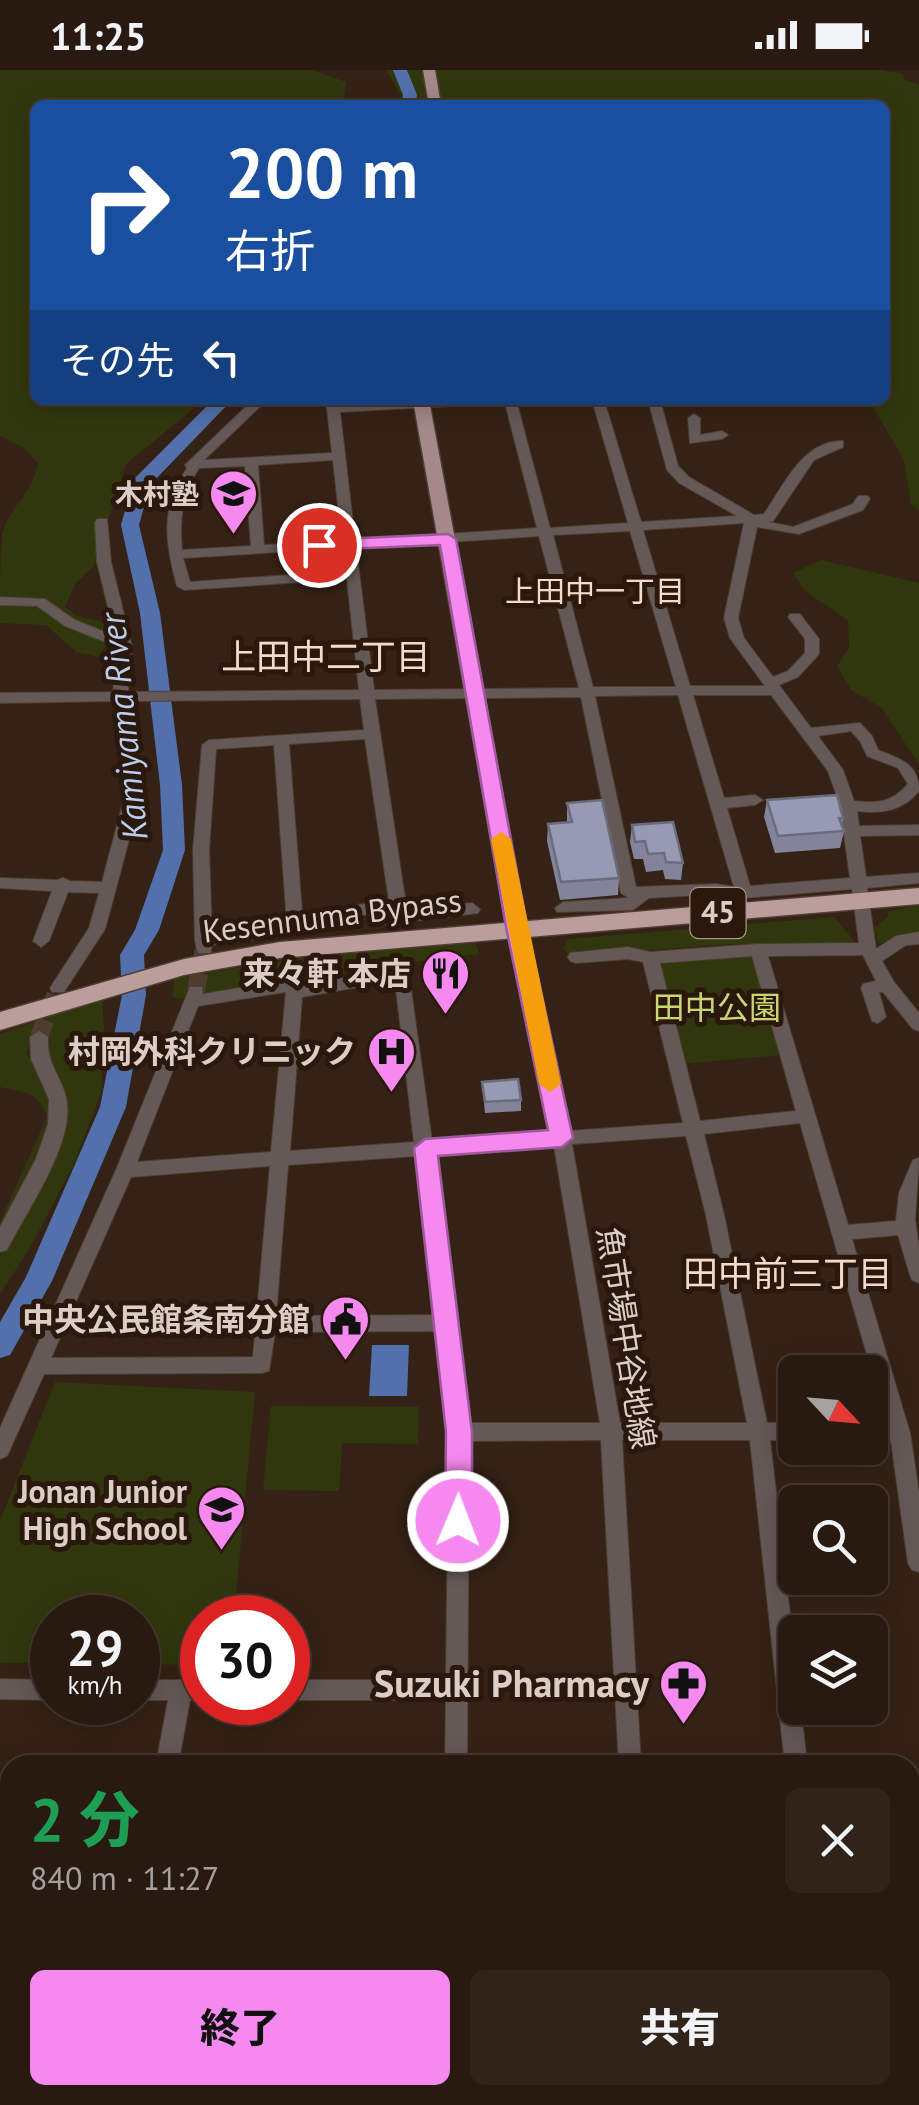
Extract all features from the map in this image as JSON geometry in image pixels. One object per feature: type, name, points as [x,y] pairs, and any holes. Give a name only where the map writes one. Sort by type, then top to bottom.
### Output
[{"type":"highway","name":"Kesennuma Bypass","points":[[0,1021],[69,993],[280,950],[862,892],[919,896]]},
{"type":"main road","points":[[429,70],[434,100]]},
{"type":"main road","points":[[421,405],[517,927]]},
{"type":"street","points":[[255,405],[210,443],[181,482],[174,514],[174,555],[184,586],[352,575]]},
{"type":"street","points":[[333,405],[372,734],[398,905],[295,923],[204,945],[201,850],[209,745],[372,734]]},
{"type":"street","points":[[511,405],[587,691],[630,893],[716,888],[744,892],[862,892],[919,878]]},
{"type":"street","points":[[600,405],[744,892]]},
{"type":"street","points":[[655,405],[664,451],[684,480],[752,520],[800,530],[858,507],[863,499]]},
{"type":"street","points":[[662,429],[693,424],[694,440],[700,441],[722,435]]},
{"type":"street","points":[[174,555],[768,518],[803,464],[839,444]]},
{"type":"street","points":[[191,465],[338,456]]},
{"type":"street","points":[[251,462],[258,549]]},
{"type":"street","points":[[752,520],[731,618],[738,638],[835,770],[848,805],[871,954],[888,985],[919,1026]]},
{"type":"street","points":[[69,993],[97,928],[132,799],[136,766],[123,696],[124,644],[104,562],[102,522]]},
{"type":"street","points":[[0,601],[40,602],[70,623],[124,644]]},
{"type":"street","points":[[0,698],[686,691],[775,686],[812,654],[812,639],[795,617]]},
{"type":"street","points":[[806,733],[855,726],[868,739],[872,753],[903,765],[916,784],[910,795],[886,808],[848,805]]},
{"type":"street","points":[[282,740],[295,923]]},
{"type":"street","points":[[718,804],[755,800]]},
{"type":"street","points":[[850,831],[919,830]]},
{"type":"street","points":[[0,883],[107,888]]},
{"type":"street","points":[[41,941],[63,884]]},
{"type":"street","points":[[563,908],[633,904],[646,892]]},
{"type":"street","points":[[295,923],[472,909]]},
{"type":"street","name":"魚市場中谷地線","points":[[517,927],[562,1138],[611,1430],[629,1755]]},
{"type":"street","points":[[576,957],[628,953],[650,958],[758,950],[871,954],[902,940],[919,938]]},
{"type":"street","points":[[758,950],[900,1433],[919,1563]]},
{"type":"street","points":[[650,958],[715,1216],[759,1431],[795,1755]]},
{"type":"street","points":[[296,992],[388,976],[400,980],[449,1324],[459,1432],[456,1755]]},
{"type":"street","points":[[0,1450],[36,1366],[125,1170],[196,996],[291,982],[296,992],[262,1365],[36,1366]]},
{"type":"street","points":[[878,1017],[869,988],[888,985]]},
{"type":"street","points":[[0,1245],[57,1122],[57,1097],[36,1055],[39,1037]]},
{"type":"street","points":[[125,1170],[692,1130],[807,1116]]},
{"type":"street","points":[[919,1166],[903,1207],[919,1275]]},
{"type":"street","points":[[842,1233],[910,1233]]},
{"type":"street","points":[[268,1324],[449,1324]]},
{"type":"street","points":[[459,1432],[778,1431]]},
{"type":"street","points":[[888,1433],[900,1433]]},
{"type":"street","points":[[0,1690],[30,1690]]},
{"type":"street","points":[[310,1690],[457,1690]]},
{"type":"street","points":[[170,1755],[180,1725]]},
{"type":"green space","points":[[0,70],[312,70],[346,82],[344,100],[30,100],[30,405],[198,405],[126,464],[93,567],[75,584],[65,607],[77,616],[108,623],[110,639],[99,657],[76,652],[46,625],[0,623],[2,534],[31,484],[38,463],[24,448],[0,436]]},
{"type":"green space","points":[[386,70],[882,70],[903,74],[904,80],[919,84],[919,510],[911,505],[904,460],[872,405],[890,405],[890,100],[404,100]]},
{"type":"green space","points":[[821,560],[919,583],[919,764],[882,708],[851,690],[837,666],[849,648],[848,620],[805,591],[793,573]]},
{"type":"green space","points":[[919,906],[919,932],[879,944],[874,928],[888,917],[888,911]]},
{"type":"green space","points":[[834,917],[857,944],[731,944],[572,956],[563,949],[568,939]]},
{"type":"green space","points":[[469,941],[476,944],[479,954],[365,967],[180,999],[172,996],[175,978],[288,960]]},
{"type":"green space","name":"田中公園","points":[[753,955],[780,1055],[681,1064],[655,963]]},
{"type":"green space","points":[[102,998],[105,1044],[101,1094],[73,1166],[30,1248],[0,1294],[0,1255],[61,1119],[51,1092],[47,1138],[0,1234],[0,1222],[47,1117],[35,1097],[0,1087],[0,1034]],"holes":[[[32,1042],[51,1091],[26,1053]]]},
{"type":"green space","points":[[55,1382],[255,1392],[236,1595],[180,1595],[180,1665],[160,1664],[160,1595],[30,1595],[30,1663],[0,1663],[0,1521]]},
{"type":"green space","points":[[271,1406],[419,1407],[418,1444],[342,1443],[339,1491],[263,1490]]},
{"type":"water","points":[[372,1345],[409,1345],[407,1396],[369,1396]]},
{"type":"building","points":[[837,795],[844,831],[778,836],[767,800]]},
{"type":"building","points":[[602,800],[619,878],[561,882],[548,824],[572,822],[567,803]]},
{"type":"building","points":[[673,822],[683,863],[666,862],[664,853],[648,854],[645,841],[635,842],[632,825]]},
{"type":"building","points":[[518,1079],[521,1100],[485,1102],[482,1082]]},
{"type":"waterway","name":"Kamiyama River","points":[[400,70],[409,100]]},
{"type":"waterway","name":"Kamiyama River","points":[[0,1347],[38,1281],[113,1107],[134,995],[132,955],[147,930],[174,850],[171,785],[150,613],[130,525],[141,483],[218,405]]},
{"type":"tunnel","points":[[196,991],[204,949]]},
{"type":"tunnel","points":[[39,1037],[58,988]]},
{"type":"slow traffic","points":[[501,839],[550,1084]]},
{"type":"place","name":"木村塾","points":[[234,536]]},
{"type":"place","name":"来々軒 本店","points":[[446,1016]]},
{"type":"place","name":"村岡外科クリニック","points":[[391,1094]]},
{"type":"place","name":"中央公民館条南分館","points":[[345,1362]]},
{"type":"place","name":"Jonan Junior High School","points":[[222,1552]]},
{"type":"place","name":"Suzuki Pharmacy","points":[[684,1726]]},
{"type":"district","name":"上田中一丁目","points":[[595,592]]},
{"type":"district","name":"上田中二丁目","points":[[326,657]]},
{"type":"district","name":"田中前三丁目","points":[[788,1274]]},
{"type":"route","points":[[319,545],[448,539],[517,927],[562,1138],[425,1148],[459,1432],[458,1521]]}]
